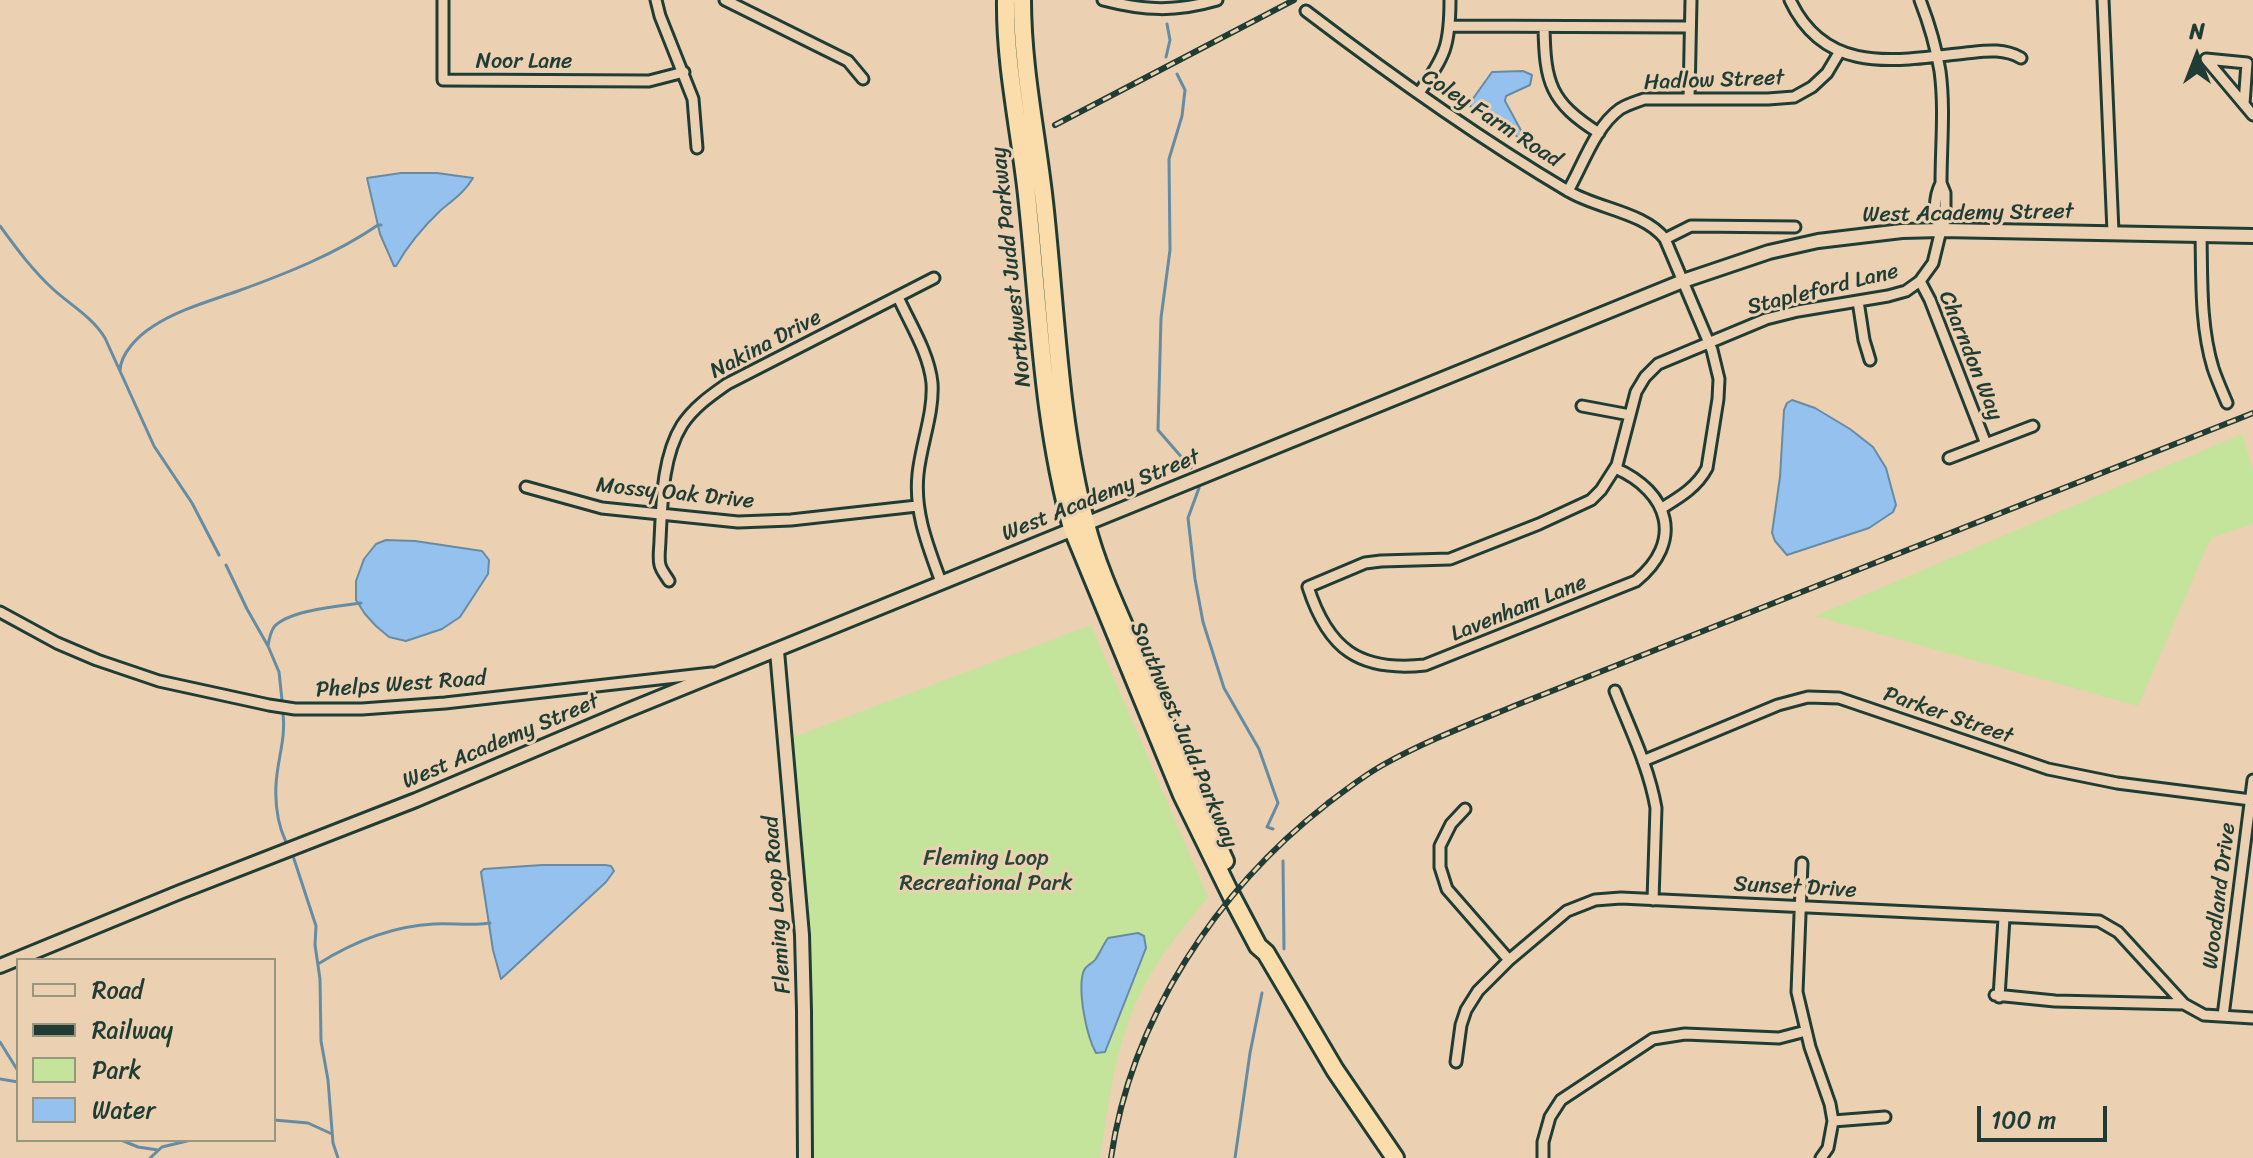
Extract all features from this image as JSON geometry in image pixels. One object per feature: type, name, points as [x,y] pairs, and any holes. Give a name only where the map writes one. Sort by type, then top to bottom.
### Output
[{"type":"highway","name":"Northwest Judd Parkway","points":[[1006,0],[1007,47],[1027,191],[1051,422],[1064,502],[1078,526]]},
{"type":"highway","name":"Northwest Judd Parkway","points":[[1022,0],[1024,47],[1043,192],[1078,526]]},
{"type":"highway","name":"Southwest Judd Parkway","points":[[1078,526],[1193,820],[1258,946],[1266,953],[1335,1070],[1395,1158]]},
{"type":"main road","name":"West Academy Street","points":[[19,958],[416,800],[723,671],[1683,281],[1769,252],[1842,237],[1941,230],[2253,236]]},
{"type":"main road","name":"Fleming Loop Road","points":[[777,651],[802,935],[805,1158]]},
{"type":"street","name":"Noor Lane","points":[[443,0],[443,80],[649,81],[684,72]]},
{"type":"street","points":[[656,0],[693,99],[697,148]]},
{"type":"street","points":[[725,0],[848,61],[863,79]]},
{"type":"street","points":[[1103,0],[1166,10],[1217,0]]},
{"type":"street","points":[[1419,93],[1441,60],[1449,39],[1450,0]]},
{"type":"street","points":[[1689,98],[1691,0]]},
{"type":"street","points":[[1790,0],[1809,28],[1840,51],[1864,59],[1887,61],[2003,50],[2021,58]]},
{"type":"street","name":"Stapleford Lane","points":[[1308,587],[1365,563],[1450,559],[1583,504],[1601,490],[1615,468],[1636,392],[1658,364],[1766,319],[1906,291],[1920,281],[1933,263],[1945,221],[1945,193],[1941,183],[1942,101],[1937,56],[1920,0]]},
{"type":"street","points":[[2103,0],[2113,232]]},
{"type":"street","name":"Coley Farm Road","points":[[1306,11],[1365,56],[1568,191],[1593,204],[1640,219],[1653,226],[1665,239]]},
{"type":"street","points":[[1450,26],[1690,27]]},
{"type":"street","points":[[1544,27],[1545,65],[1551,86],[1575,117],[1599,133]]},
{"type":"street","name":"Hadlow Street","points":[[1568,191],[1599,133],[1617,111],[1627,105],[1644,99],[1794,97],[1812,87],[1827,73],[1840,51]]},
{"type":"street","points":[[2244,104],[2247,63],[2206,59],[2253,115]]},
{"type":"street","points":[[1615,468],[1640,482],[1662,508],[1693,487],[1707,468],[1719,379],[1709,342],[1665,239],[1691,226],[1795,227]]},
{"type":"street","points":[[2201,235],[2207,339],[2213,367],[2227,403]]},
{"type":"street","name":"Nakina Drive","points":[[669,581],[659,564],[666,472],[681,427],[705,399],[767,363],[934,278]]},
{"type":"street","name":"Charndon Way","points":[[1920,281],[1986,444]]},
{"type":"street","points":[[898,297],[929,365],[932,384],[932,404],[917,476],[917,506],[922,530],[941,582]]},
{"type":"street","points":[[1858,301],[1870,360]]},
{"type":"street","points":[[1582,406],[1630,415]]},
{"type":"street","points":[[1949,458],[2033,426]]},
{"type":"street","name":"Mossy Oak Drive","points":[[526,487],[602,508],[738,522],[791,520],[917,506]]},
{"type":"street","name":"Lavenham Lane","points":[[1308,587],[1324,627],[1350,653],[1384,666],[1403,668],[1425,665],[1636,581],[1650,570],[1661,554],[1665,524],[1662,508]]},
{"type":"street","name":"Phelps West Road","points":[[0,612],[57,643],[148,677],[295,709],[362,709],[429,704],[723,671]]},
{"type":"street","points":[[1615,691],[1643,761],[1656,808],[1653,900]]},
{"type":"street","name":"Parker Street","points":[[1643,761],[1778,705],[1808,697],[1839,698],[2048,769],[2117,783],[2251,800]]},
{"type":"street","name":"Woodland Drive","points":[[2223,1016],[2253,780]]},
{"type":"street","points":[[1465,809],[1448,829],[1440,846],[1440,867],[1447,889],[1509,960]]},
{"type":"street","points":[[1802,863],[1797,992],[1833,1121],[1828,1148],[1821,1158]]},
{"type":"street","name":"Sunset Drive","points":[[1456,1062],[1466,1010],[1478,991],[1567,911],[1595,900],[1621,898],[2099,921],[2127,940],[2184,1004]]},
{"type":"street","points":[[2004,918],[1997,996],[2055,1001],[2184,1004],[2204,1015],[2253,1018]]},
{"type":"street","points":[[1543,1158],[1543,1142],[1550,1117],[1561,1100],[1653,1039],[1685,1034],[1779,1038],[1806,1031]]},
{"type":"street","points":[[1833,1121],[1885,1117]]},
{"type":"green space","points":[[2242,434],[2253,470],[2253,524],[2211,538],[2138,706],[1815,616]]},
{"type":"green space","name":"Fleming Loop Recreational Park","points":[[1091,625],[1208,897],[1161,958],[1132,1012],[1117,1060],[1100,1158],[806,1158],[786,740]]},
{"type":"water","points":[[1523,71],[1532,75],[1530,85],[1506,96],[1505,101],[1523,134],[1521,139],[1470,106],[1492,72]]},
{"type":"water","points":[[401,173],[437,173],[473,178],[463,192],[422,230],[394,266],[380,234],[367,178]]},
{"type":"water","points":[[1792,400],[1815,408],[1873,447],[1886,468],[1896,505],[1893,512],[1869,528],[1787,555],[1772,533],[1780,477],[1784,410]]},
{"type":"water","points":[[386,540],[482,551],[489,560],[488,574],[460,617],[442,629],[406,641],[389,637],[365,614],[356,600],[356,581],[364,559],[376,544]]},
{"type":"water","points":[[605,865],[611,866],[614,871],[606,882],[501,979],[493,950],[481,872],[484,869]]},
{"type":"water","points":[[1138,933],[1144,936],[1146,948],[1105,1052],[1096,1053],[1084,1013],[1084,970],[1095,960],[1108,938]]},
{"type":"waterway","points":[[1166,57],[1170,40],[1167,24]]},
{"type":"waterway","points":[[1177,74],[1185,90],[1182,116],[1169,159],[1170,250],[1161,318],[1158,430],[1191,468]]},
{"type":"waterway","points":[[120,371],[123,358],[131,346],[162,321],[310,262],[381,225]]},
{"type":"waterway","points":[[0,226],[39,275],[88,318],[105,338],[154,446],[192,503],[219,555]]},
{"type":"waterway","points":[[1199,488],[1188,518],[1203,622],[1224,688],[1259,749],[1278,803],[1267,827],[1273,829]]},
{"type":"waterway","points":[[226,565],[279,672],[282,700]]},
{"type":"waterway","points":[[268,646],[274,627],[291,616],[361,603]]},
{"type":"waterway","points":[[283,714],[276,792],[279,822],[286,842]]},
{"type":"waterway","points":[[293,856],[316,926],[321,1041],[333,1143],[338,1158]]},
{"type":"waterway","points":[[1283,861],[1284,949]]},
{"type":"waterway","points":[[318,964],[359,942],[404,928],[490,923]]},
{"type":"waterway","points":[[1235,1158],[1262,993]]},
{"type":"waterway","points":[[0,1042],[16,1068]]},
{"type":"waterway","points":[[0,1079],[16,1082]]},
{"type":"waterway","points":[[276,1120],[308,1123],[332,1134]]},
{"type":"waterway","points":[[126,1142],[158,1150]]},
{"type":"waterway","points":[[150,1158],[162,1147],[183,1142]]},
{"type":"railway","points":[[1055,125],[1294,0]]},
{"type":"railway","points":[[1111,1158],[1122,1106],[1138,1056],[1159,1008],[1185,961],[1216,917],[1287,838],[1367,775],[1415,748],[1484,718],[2253,413]]}]
